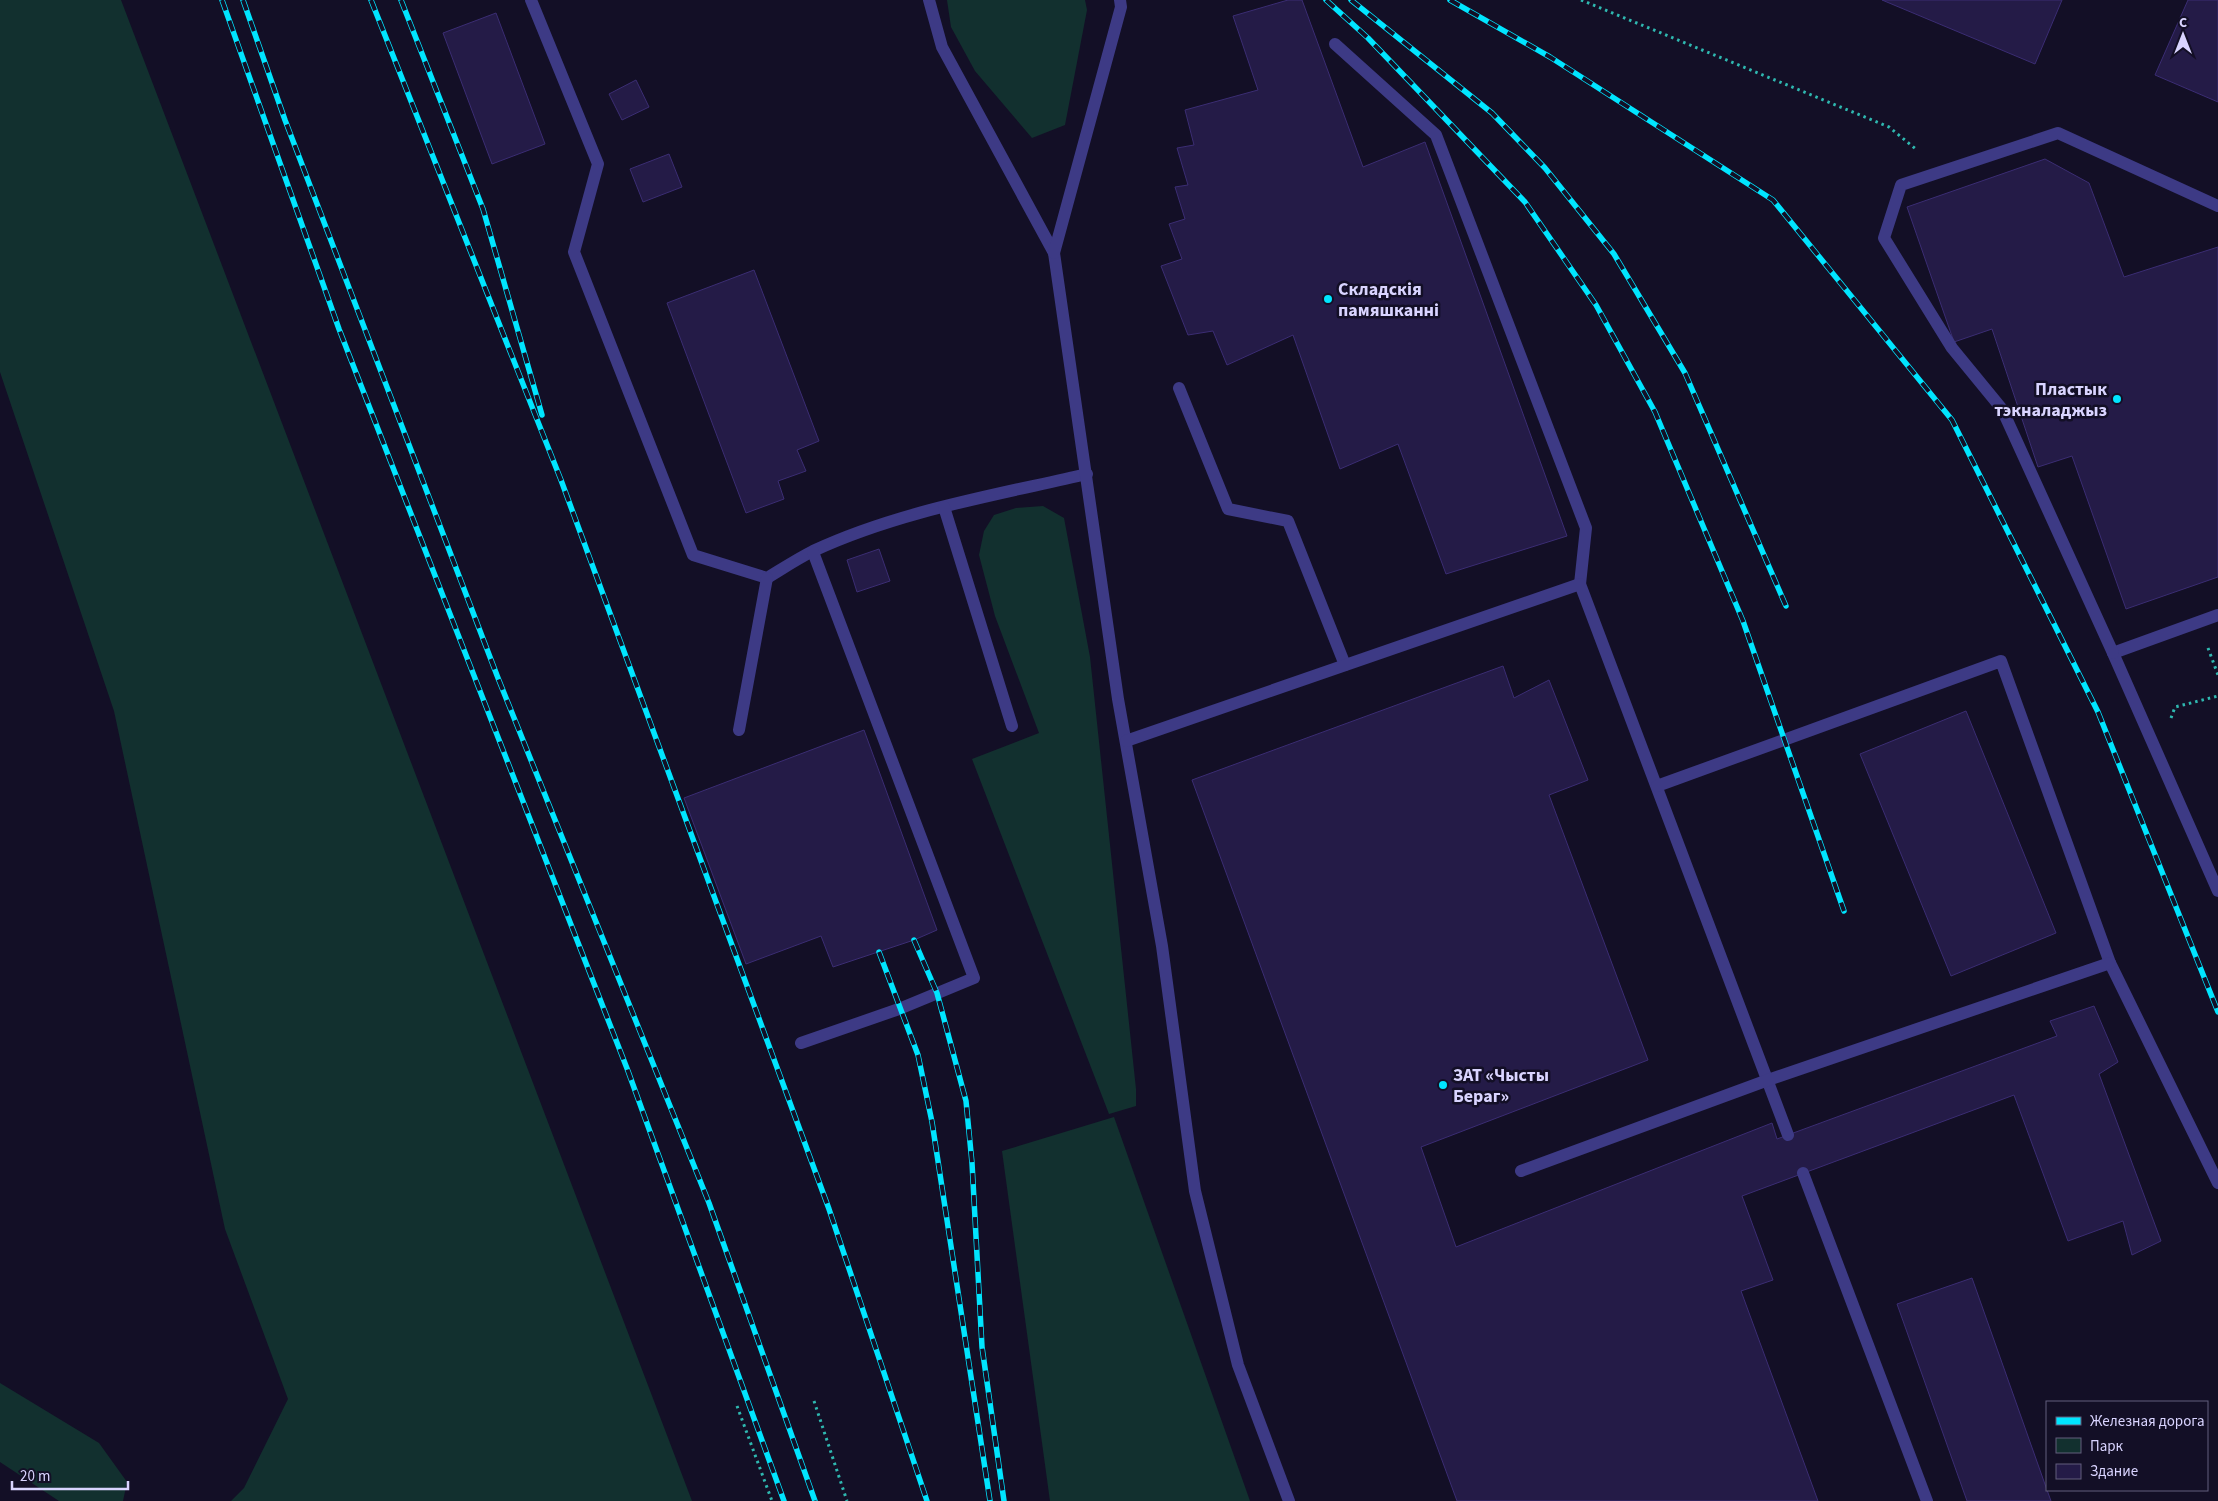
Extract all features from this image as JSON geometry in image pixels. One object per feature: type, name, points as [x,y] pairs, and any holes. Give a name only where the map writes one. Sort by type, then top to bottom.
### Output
[{"type":"lane","points":[[530,0],[598,164],[574,252],[693,555],[767,578],[812,552],[880,525],[944,507],[1087,474]]},
{"type":"lane","points":[[929,0],[942,47],[1054,254],[1126,741],[1162,946],[1195,1191],[1238,1365],[1289,1501]]},
{"type":"lane","points":[[1054,254],[1121,7],[1120,0]]},
{"type":"lane","points":[[1335,44],[1436,135],[1586,528],[1580,584],[1788,1135]]},
{"type":"lane","points":[[2218,206],[2058,133],[1901,185],[1884,238],[1952,348],[2002,409],[2113,653],[2218,892]]},
{"type":"lane","points":[[1179,388],[1228,509],[1288,521],[1345,665]]},
{"type":"lane","points":[[944,507],[1012,726]]},
{"type":"lane","points":[[801,1043],[899,1009],[974,978],[812,552]]},
{"type":"lane","points":[[739,730],[767,578]]},
{"type":"lane","points":[[1126,741],[1580,584]]},
{"type":"lane","points":[[2113,653],[2218,615]]},
{"type":"lane","points":[[1656,786],[2000,661],[2110,963],[2218,1183]]},
{"type":"lane","points":[[1521,1171],[1768,1080],[2110,963]]},
{"type":"lane","points":[[1803,1173],[1927,1501]]},
{"type":"path","points":[[1581,0],[1889,128],[1942,171]]},
{"type":"path","points":[[2210,641],[2207,646],[2218,675]]},
{"type":"path","points":[[2170,722],[2175,708],[2218,696]]},
{"type":"path","points":[[814,1400],[847,1501]]},
{"type":"path","points":[[737,1406],[772,1501]]},
{"type":"green space","points":[[0,0],[121,0],[692,1501],[231,1501],[244,1488],[288,1399],[225,1229],[114,711],[0,372]]},
{"type":"green space","points":[[947,0],[1085,0],[1087,10],[1065,125],[1032,138],[975,71],[951,27]]},
{"type":"green space","points":[[1043,506],[1064,518],[1090,657],[1136,1089],[1136,1106],[1109,1114],[972,759],[1039,733],[995,616],[979,555],[984,531],[994,515],[1016,508]]},
{"type":"green space","points":[[1114,1117],[1250,1501],[1050,1501],[1002,1151]]},
{"type":"green space","points":[[0,1383],[99,1443],[127,1482],[123,1501],[59,1501],[0,1462]]},
{"type":"building","name":"Складскія памяшканні","points":[[1288,0],[1302,0],[1363,167],[1425,142],[1567,536],[1446,574],[1398,444],[1340,469],[1293,335],[1227,365],[1213,331],[1188,335],[1161,266],[1182,259],[1169,224],[1185,219],[1175,187],[1188,185],[1177,148],[1194,145],[1185,110],[1258,90],[1233,16]]},
{"type":"building","points":[[1882,0],[2062,0],[2035,64]]},
{"type":"building","points":[[2188,0],[2218,0],[2218,102],[2155,75]]},
{"type":"building","points":[[496,13],[545,144],[492,164],[443,33]]},
{"type":"building","points":[[636,80],[649,107],[622,120],[609,94]]},
{"type":"building","points":[[669,154],[682,187],[643,202],[630,169]]},
{"type":"building","name":"Пластык тэкналаджыз","points":[[2045,159],[2089,183],[2124,277],[2218,247],[2218,577],[2126,609],[2072,456],[2038,467],[1992,329],[1954,342],[1907,207]]},
{"type":"building","points":[[754,270],[819,441],[797,450],[806,471],[778,481],[784,499],[746,513],[667,303]]},
{"type":"building","points":[[879,549],[890,581],[857,592],[847,560]]},
{"type":"building","name":"ЗАТ «Чысты Бераг»","points":[[1503,666],[1514,698],[1549,680],[1588,780],[1549,795],[1648,1060],[1421,1147],[1456,1247],[1772,1123],[1777,1139],[2057,1036],[2050,1021],[2094,1006],[2118,1062],[2099,1074],[2161,1241],[2132,1255],[2123,1221],[2068,1241],[2014,1095],[1742,1196],[1773,1280],[1741,1291],[1818,1501],[1457,1501],[1192,780]]},
{"type":"building","points":[[1966,711],[2056,933],[1951,976],[1860,754]]},
{"type":"building","points":[[864,730],[937,930],[914,940],[833,967],[821,936],[746,964],[684,798]]},
{"type":"building","points":[[1972,1278],[2051,1501],[1967,1501],[1897,1304]]},
{"type":"railway","points":[[222,0],[339,329],[628,1071],[784,1501]]},
{"type":"railway","points":[[243,0],[285,120],[498,678],[709,1203],[815,1501]]},
{"type":"railway","points":[[371,0],[561,480],[829,1209],[927,1501]]},
{"type":"railway","points":[[401,0],[483,209],[542,415]]},
{"type":"railway","points":[[1326,0],[1368,38],[1525,202],[1596,305],[1655,412],[1743,621],[1844,911]]},
{"type":"railway","points":[[1351,0],[1492,113],[1545,168],[1614,254],[1685,373],[1786,606]]},
{"type":"railway","points":[[1450,0],[1550,57],[1773,200],[1952,420],[2098,712],[2218,1012]]},
{"type":"railway","points":[[914,940],[937,993],[966,1101],[972,1163],[982,1347],[1004,1501]]},
{"type":"railway","points":[[879,952],[918,1055],[932,1122],[990,1501]]},
{"type":"place","name":"Складскія памяшканні","points":[[1328,299]]},
{"type":"place","name":"Пластык тэкналаджыз","points":[[2117,399]]},
{"type":"place","name":"ЗАТ «Чысты Бераг»","points":[[1443,1085]]}]
